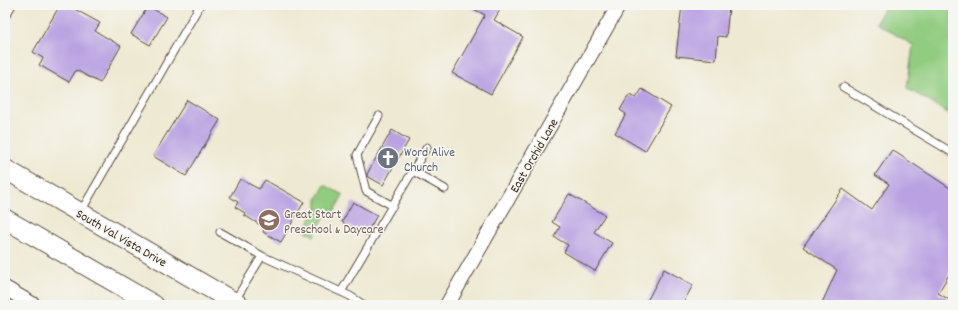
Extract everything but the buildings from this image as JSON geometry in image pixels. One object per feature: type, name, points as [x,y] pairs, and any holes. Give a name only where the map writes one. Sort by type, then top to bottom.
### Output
[{"type":"main road","name":"South Val Vista Drive","points":[[5,170],[236,304]]},
{"type":"main road","points":[[5,219],[154,305]]},
{"type":"street","name":"East Orchid Lane","points":[[447,305],[619,5]]},
{"type":"street","points":[[5,288],[34,305]]},
{"type":"lane","points":[[5,17],[12,5]]},
{"type":"lane","points":[[80,213],[200,5]]},
{"type":"lane","points":[[843,87],[953,153]]},
{"type":"lane","points":[[379,116],[357,155],[366,191],[393,206]]},
{"type":"lane","points":[[341,292],[427,147]]},
{"type":"lane","points":[[413,171],[445,189]]},
{"type":"lane","points":[[220,232],[262,256],[341,292],[364,305]]},
{"type":"lane","points":[[236,304],[262,256]]},
{"type":"green space","points":[[886,5],[953,5],[953,116],[907,88],[913,45],[876,23]]},
{"type":"green space","points":[[325,185],[343,195],[332,215],[327,212],[314,236],[304,230],[317,208],[317,199]]},
{"type":"place","name":"Word Alive Church","points":[[388,158]]},
{"type":"place","name":"Great Start Preschool & Daycare","points":[[269,220]]}]
